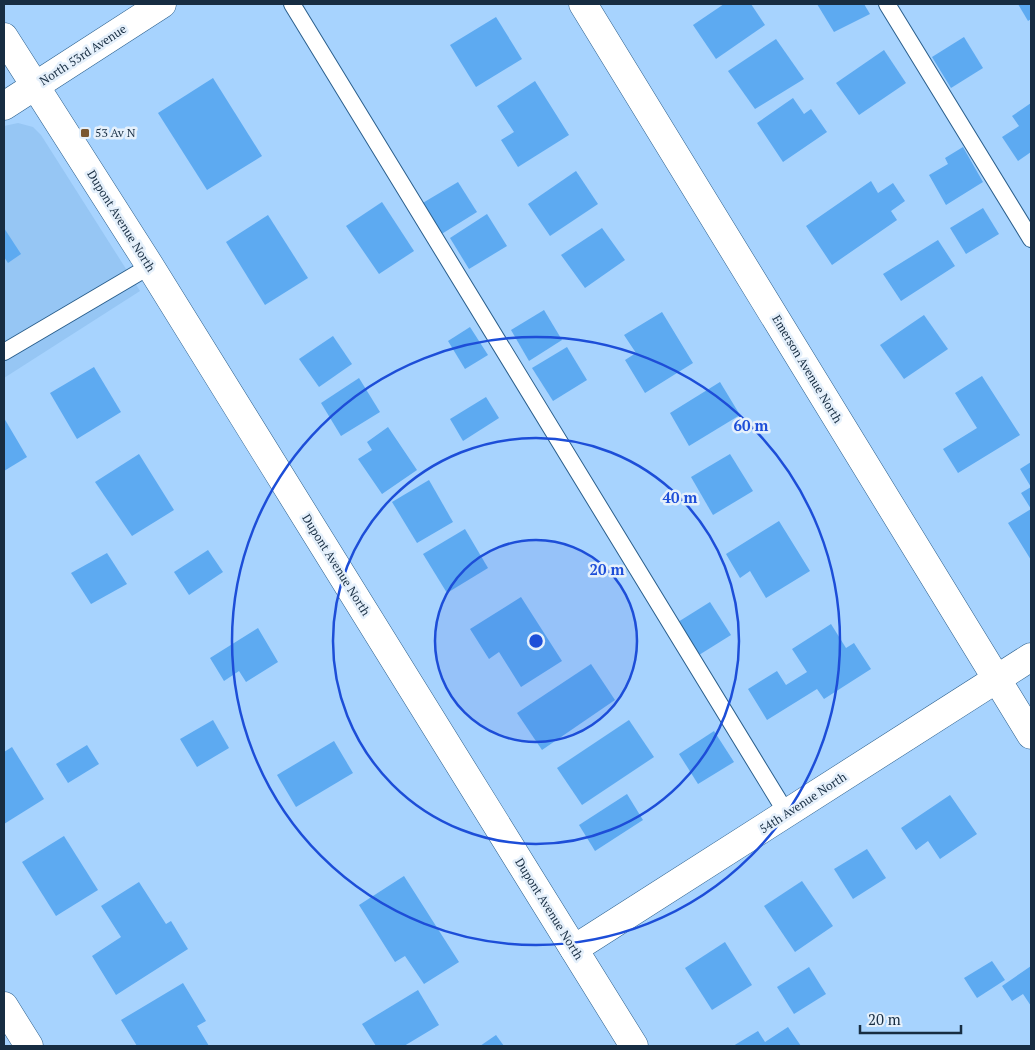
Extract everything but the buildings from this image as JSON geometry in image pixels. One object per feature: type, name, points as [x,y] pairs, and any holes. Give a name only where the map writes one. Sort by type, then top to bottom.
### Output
[{"type":"street","name":"North 53rd Avenue","points":[[4,106],[162,4]]},
{"type":"street","name":"Emerson Avenue North","points":[[583,4],[1031,735]]},
{"type":"street","name":"Dupont Avenue North","points":[[4,37],[150,266],[634,1046]]},
{"type":"street","name":"54th Avenue North","points":[[574,949],[1031,657]]},
{"type":"street","points":[[4,1006],[28,1046]]},
{"type":"lane","points":[[292,4],[787,814]]},
{"type":"lane","points":[[887,4],[1031,239]]},
{"type":"lane","points":[[4,352],[150,266]]},
{"type":"shaded area","points":[[18,123],[33,127],[41,135],[140,291],[4,378],[4,126]]},
{"type":"place","name":"53 Av N","points":[[85,133]]}]
